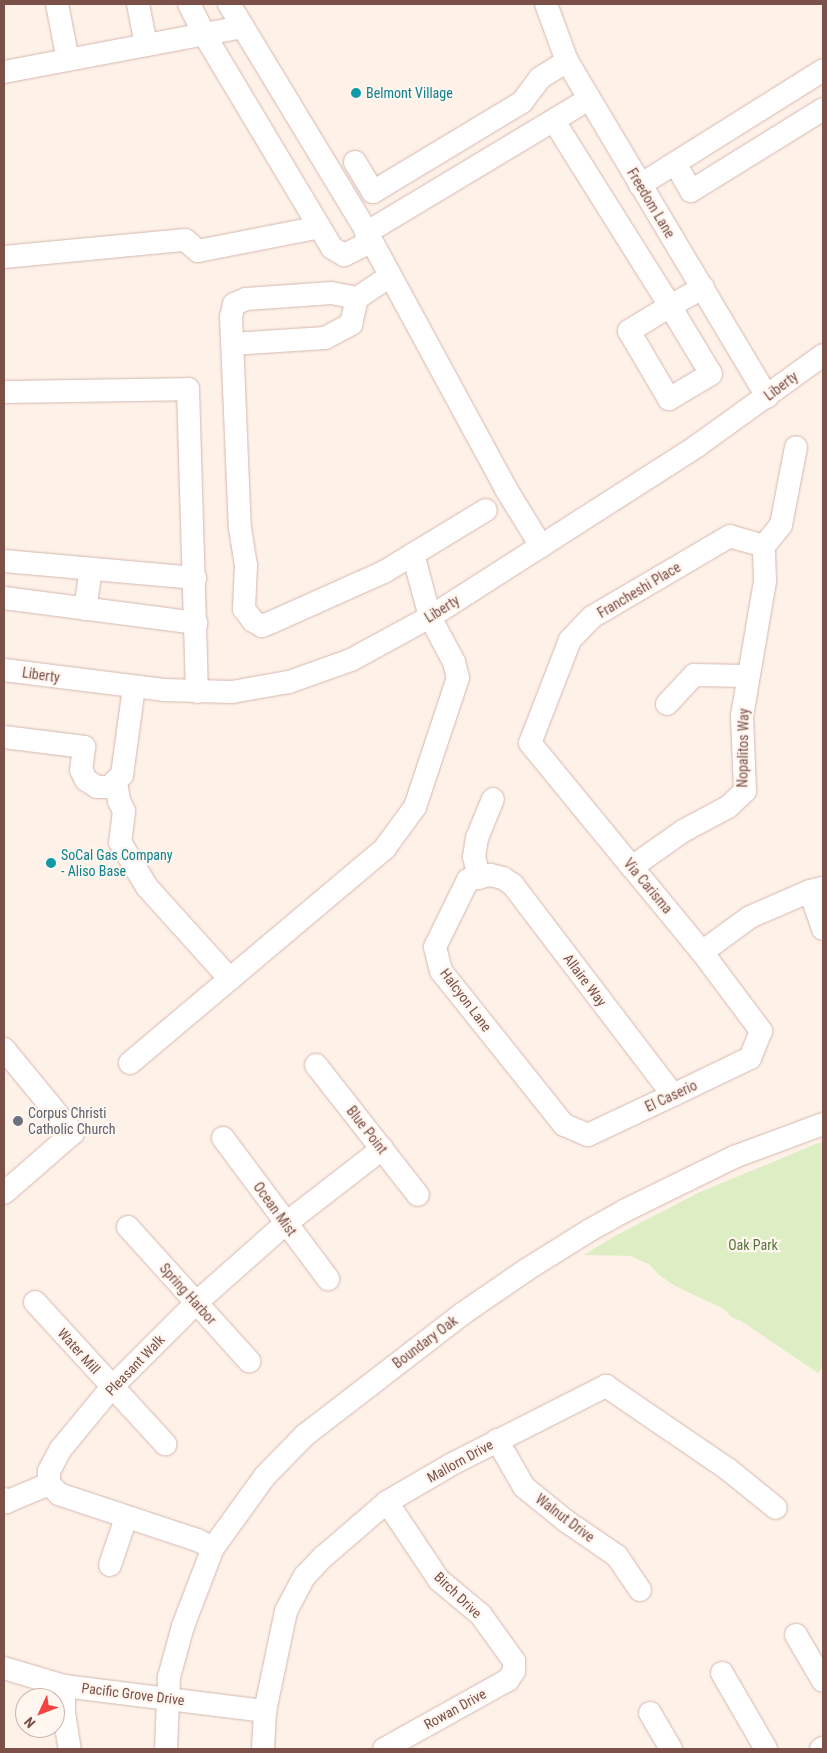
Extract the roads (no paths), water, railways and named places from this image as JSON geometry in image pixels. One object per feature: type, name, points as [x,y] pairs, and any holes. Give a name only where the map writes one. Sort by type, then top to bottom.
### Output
[{"type":"street","points":[[57,4],[68,60]]},
{"type":"street","points":[[138,4],[146,45]]},
{"type":"street","points":[[190,4],[204,34],[332,248],[344,255],[369,237],[589,99]]},
{"type":"street","points":[[229,4],[369,237],[506,489],[541,546]]},
{"type":"street","name":"Freedom Lane","points":[[546,4],[567,61],[766,397]]},
{"type":"street","points":[[4,72],[243,27]]},
{"type":"street","points":[[355,162],[373,192],[522,102],[540,78],[567,61]]},
{"type":"street","points":[[640,185],[816,74],[823,101]]},
{"type":"street","points":[[675,163],[691,190],[823,109]]},
{"type":"street","points":[[554,121],[670,306],[703,288]]},
{"type":"street","points":[[4,257],[185,240],[198,251],[320,227]]},
{"type":"street","points":[[232,344],[325,338],[351,324],[357,298],[390,276]]},
{"type":"street","points":[[357,298],[332,293],[246,299],[234,304],[231,317],[240,528],[246,565],[244,609],[252,621],[262,626],[272,622],[384,572],[486,510]]},
{"type":"street","name":"Liberty","points":[[4,670],[134,687],[197,692],[232,692],[289,682],[351,660],[430,617],[697,446],[823,355]]},
{"type":"street","points":[[4,392],[188,389],[197,692]]},
{"type":"street","points":[[764,546],[781,525],[796,447]]},
{"type":"street","name":"Francheshi Place","points":[[530,743],[570,640],[592,617],[730,536],[764,546]]},
{"type":"street","name":"Nopalitos Way","points":[[632,867],[682,831],[728,807],[745,791],[742,716],[766,581],[764,546]]},
{"type":"street","points":[[130,1063],[385,848],[407,820],[414,807],[458,678],[454,662],[430,617],[413,554]]},
{"type":"street","points":[[4,561],[195,578]]},
{"type":"street","points":[[86,609],[91,569]]},
{"type":"street","points":[[4,598],[196,623]]},
{"type":"street","points":[[667,704],[694,675],[748,676]]},
{"type":"street","points":[[134,687],[122,775],[117,792],[124,811],[115,841],[147,887],[230,979]]},
{"type":"street","points":[[4,737],[84,747],[81,770],[86,780],[97,787],[109,787],[117,792]]},
{"type":"street","name":"Via Carisma","points":[[530,743],[702,952],[761,1032]]},
{"type":"street","points":[[485,876],[474,857],[477,838],[493,800]]},
{"type":"street","name":"Allaire Way","points":[[485,876],[503,878],[513,885],[673,1095]]},
{"type":"street","name":"Halcyon Lane","points":[[485,876],[468,880],[434,947],[441,971],[564,1126]]},
{"type":"street","points":[[702,952],[750,917],[817,890],[823,929]]},
{"type":"street","name":"El Caserio","points":[[564,1126],[588,1135],[673,1095],[750,1058],[761,1032]]},
{"type":"street","points":[[4,1048],[73,1132],[4,1192]]},
{"type":"street","name":"Blue Point","points":[[316,1065],[418,1195]]},
{"type":"street","name":"Boundary Oak","points":[[166,1749],[169,1678],[183,1626],[213,1548],[265,1476],[305,1435],[470,1308],[526,1270],[624,1211],[734,1157],[823,1124]]},
{"type":"street","name":"Ocean Mist","points":[[223,1138],[285,1224],[328,1279]]},
{"type":"street","name":"Pleasant Walk","points":[[50,1484],[48,1471],[60,1450],[112,1387],[196,1303],[285,1224],[382,1149]]},
{"type":"street","name":"Spring Harbor","points":[[128,1227],[249,1361]]},
{"type":"street","name":"Water Mill","points":[[35,1302],[165,1444]]},
{"type":"street","name":"Mallorn Drive","points":[[263,1749],[265,1711],[286,1611],[305,1576],[323,1557],[387,1502],[497,1440],[606,1386],[730,1470],[776,1508]]},
{"type":"street","name":"Walnut Drive","points":[[497,1440],[524,1486],[566,1521],[617,1556],[640,1590]]},
{"type":"street","points":[[4,1499],[6,1502],[50,1484],[59,1494],[126,1518],[197,1540],[213,1548]]},
{"type":"street","name":"Birch Drive","points":[[387,1502],[439,1580],[481,1615],[514,1661]]},
{"type":"street","points":[[110,1565],[126,1518]]},
{"type":"street","points":[[796,1635],[823,1681]]},
{"type":"street","name":"Rowan Drive","points":[[384,1749],[508,1680],[514,1671],[514,1661]]},
{"type":"street","name":"Pacific Grove Drive","points":[[4,1668],[64,1686],[265,1711]]},
{"type":"street","points":[[722,1673],[766,1749]]},
{"type":"street","points":[[64,1686],[64,1713],[70,1749]]},
{"type":"street","points":[[650,1714],[671,1749]]},
{"type":"place","name":"Belmont Village","points":[[356,93]]},
{"type":"place","name":"SoCal Gas Company - Aliso Base","points":[[51,863]]},
{"type":"place","name":"Corpus Christi Catholic Church","points":[[18,1121]]},
{"type":"park label","name":"Oak Park","points":[[753,1245]]}]
